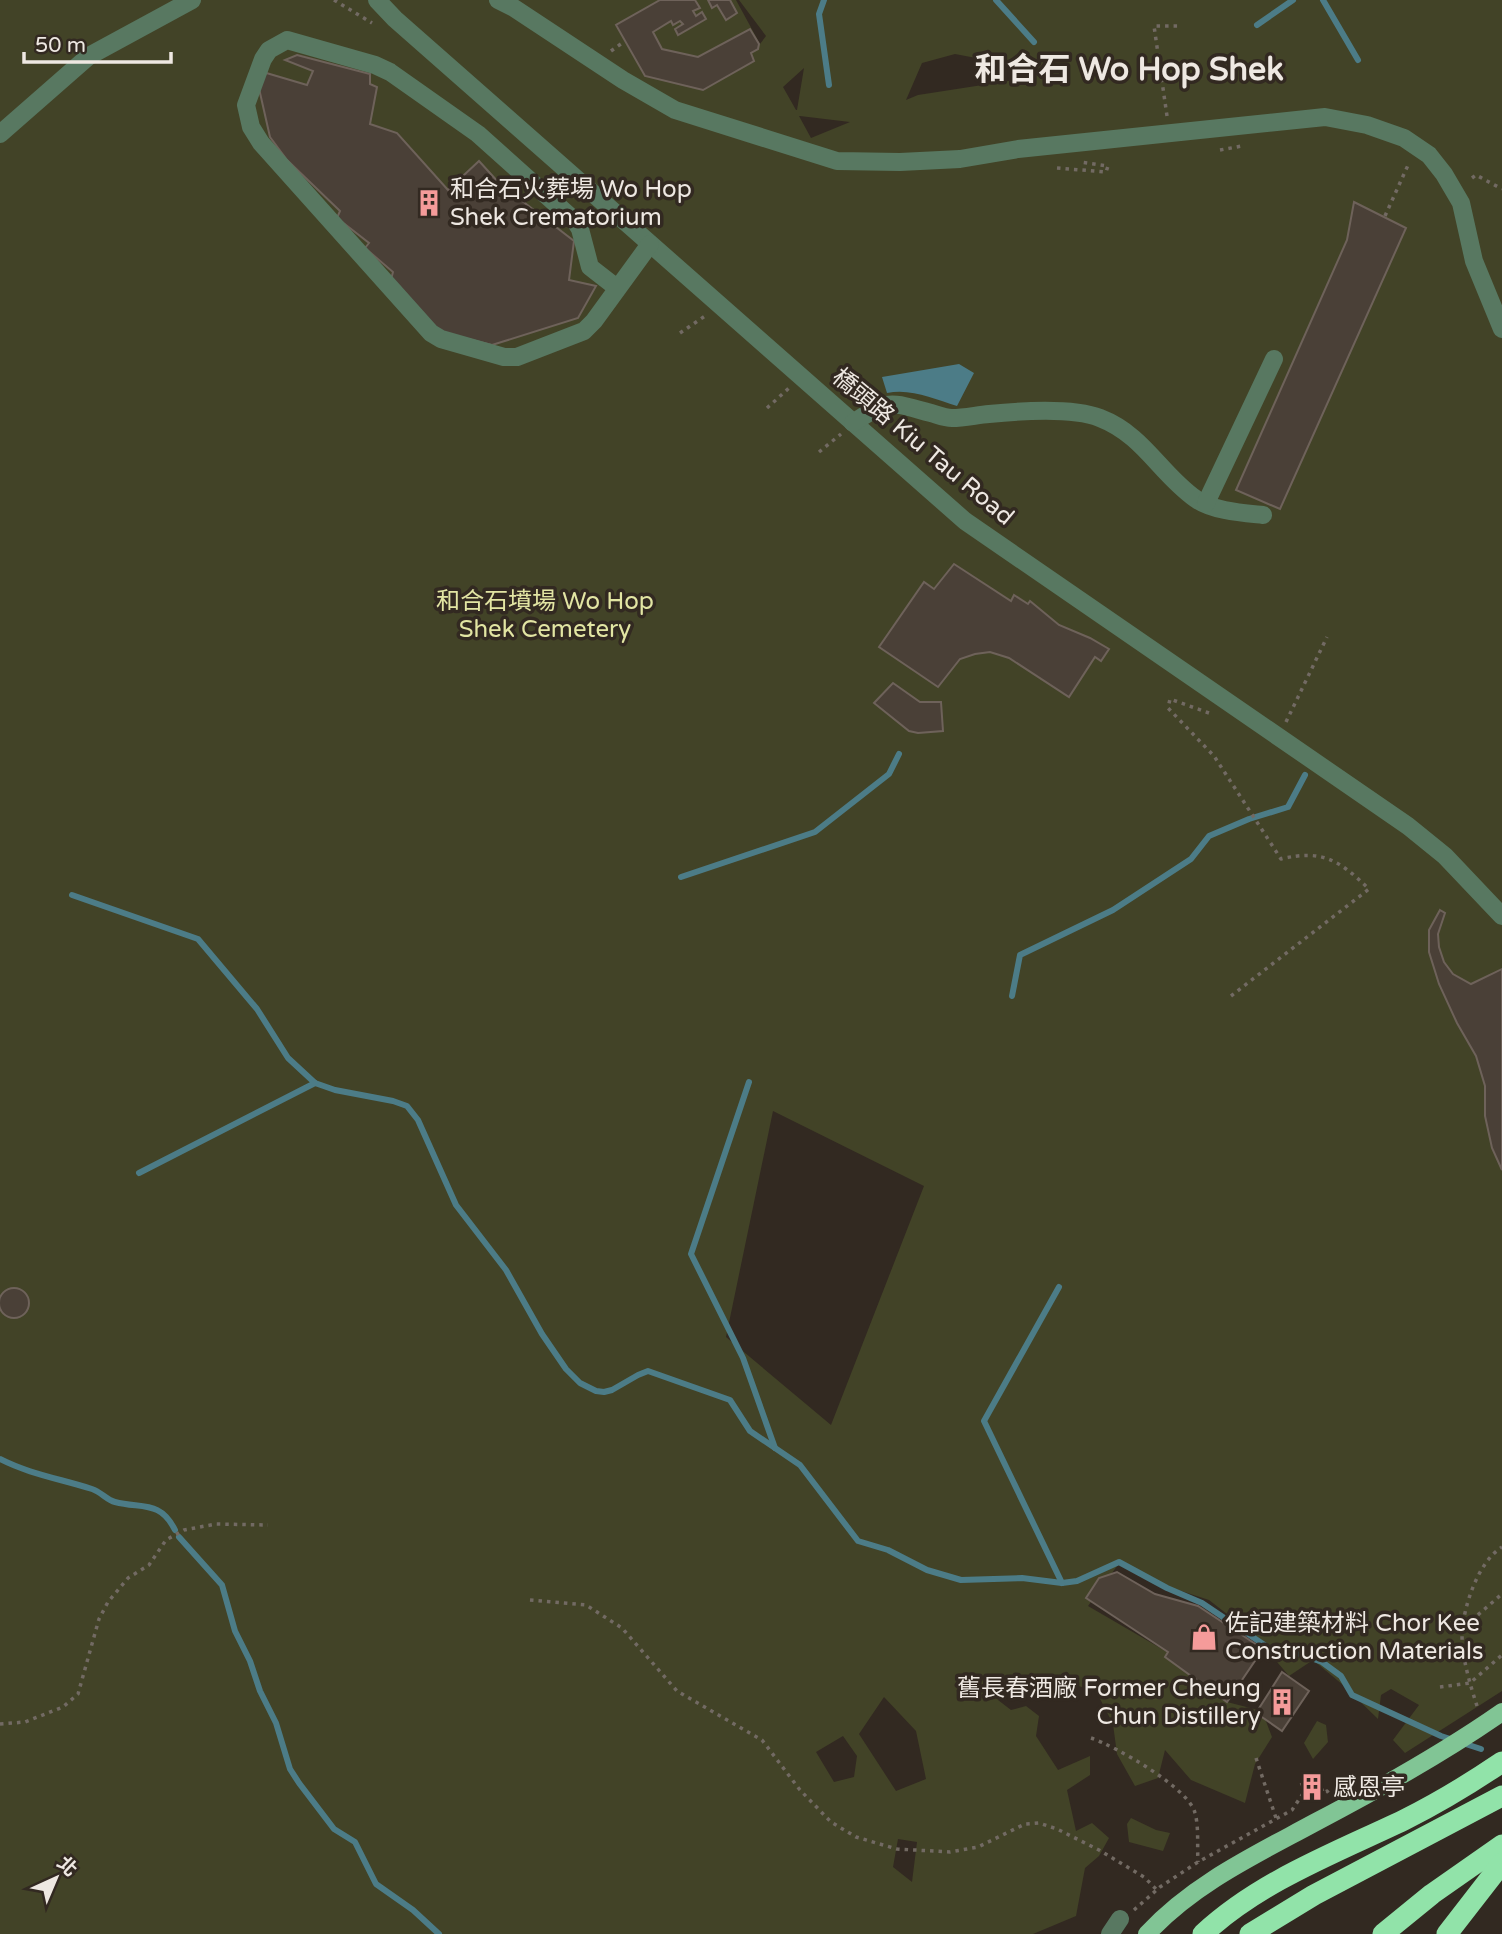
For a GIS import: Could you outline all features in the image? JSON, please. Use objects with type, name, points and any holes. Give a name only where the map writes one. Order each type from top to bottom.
[{"type":"highway","points":[[1205,1932],[1239,1906],[1279,1881],[1434,1804],[1502,1762]]},
{"type":"highway","points":[[1250,1934],[1314,1895],[1502,1796]]},
{"type":"highway","points":[[1383,1934],[1432,1894],[1502,1844]]},
{"type":"highway","points":[[1447,1934],[1502,1863]]},
{"type":"main road","points":[[1147,1934],[1184,1899],[1213,1879],[1398,1779],[1472,1734],[1502,1712]]},
{"type":"street","points":[[0,134],[89,56],[192,0]]},
{"type":"street","name":"橋頭路 Kiu Tau Road","points":[[377,0],[395,19],[650,244],[848,428],[965,521],[1408,826],[1445,856],[1502,916]]},
{"type":"street","points":[[498,0],[517,4],[623,80],[675,110],[836,161],[960,159],[1018,149],[1325,117],[1367,125],[1404,138],[1429,155],[1444,174],[1461,203],[1474,261],[1502,328]]},
{"type":"street","points":[[617,289],[590,267],[580,229],[575,221],[478,134],[390,72],[375,65],[287,40],[269,50],[246,105],[251,127],[270,153],[431,333],[441,340],[504,358],[517,357],[584,331],[617,289],[650,244]]},
{"type":"street","points":[[1206,503],[1274,359]]},
{"type":"street","points":[[848,428],[874,409],[892,402],[951,418],[1018,411],[1075,413],[1097,417],[1120,427],[1146,448],[1170,476],[1198,501],[1234,512],[1263,515]]},
{"type":"path","points":[[334,0],[380,28]]},
{"type":"path","points":[[1168,125],[1154,26],[1178,26]]},
{"type":"path","points":[[604,57],[625,41]]},
{"type":"path","points":[[1385,216],[1413,155]]},
{"type":"path","points":[[1087,157],[1114,161]]},
{"type":"path","points":[[1057,168],[1106,172],[1108,166],[1072,161]]},
{"type":"path","points":[[1472,178],[1476,175],[1502,189]]},
{"type":"path","points":[[680,333],[709,313]]},
{"type":"path","points":[[767,408],[791,387]]},
{"type":"path","points":[[818,452],[848,428]]},
{"type":"path","points":[[1286,724],[1327,636]]},
{"type":"path","points":[[1221,717],[1170,699],[1168,708],[1214,756],[1281,859],[1303,854],[1329,857],[1369,889],[1231,996]]},
{"type":"path","points":[[0,1724],[25,1723],[63,1707],[78,1694],[99,1619],[108,1602],[128,1578],[149,1565],[166,1540],[184,1530],[216,1524],[268,1525]]},
{"type":"path","points":[[1479,1715],[1462,1636],[1473,1585],[1492,1553],[1502,1547]]},
{"type":"path","points":[[1464,1627],[1502,1594]]},
{"type":"path","points":[[530,1600],[586,1605],[622,1629],[677,1691],[762,1740],[800,1790],[831,1822],[856,1837],[897,1849],[950,1852],[978,1847],[1026,1824],[1040,1824],[1058,1829],[1100,1850],[1144,1877],[1157,1890]]},
{"type":"path","points":[[1440,1687],[1470,1683],[1502,1655]]},
{"type":"path","points":[[1091,1738],[1109,1744],[1142,1764],[1180,1794],[1195,1811],[1198,1862]]},
{"type":"path","points":[[1256,1758],[1276,1818]]},
{"type":"path","points":[[1140,1907],[1157,1890],[1198,1862],[1292,1810],[1304,1792],[1308,1800],[1327,1791],[1334,1799]]},
{"type":"green space","name":"和合石墳場 Wo Hop Shek Cemetery","points":[[0,0],[736,0],[760,44],[766,36],[739,0],[1502,0],[1502,1691],[1405,1753],[1393,1740],[1419,1705],[1391,1689],[1381,1695],[1378,1719],[1313,1660],[1289,1676],[1254,1635],[1209,1600],[1169,1587],[1120,1562],[1088,1606],[1186,1663],[1227,1702],[1262,1711],[1272,1737],[1255,1764],[1245,1803],[1191,1780],[1165,1750],[1158,1778],[1135,1786],[1117,1754],[1113,1724],[1096,1691],[1036,1674],[998,1700],[1011,1710],[1026,1706],[1039,1716],[1036,1736],[1058,1770],[1090,1756],[1090,1775],[1067,1790],[1076,1831],[1092,1823],[1109,1838],[1099,1856],[1085,1868],[1076,1916],[1033,1934],[0,1934]],"holes":[[[955,54],[1013,65],[1021,79],[918,95],[906,100],[922,63]],[[804,68],[797,110],[783,87]],[[799,116],[800,116],[850,122],[811,138]],[[773,1111],[924,1186],[831,1425],[726,1337]],[[884,1697],[916,1731],[926,1779],[896,1791],[859,1734]],[[843,1736],[857,1756],[854,1777],[834,1782],[816,1752]],[[898,1839],[917,1842],[912,1882],[893,1867]]]},
{"type":"green space","points":[[1317,1721],[1326,1725],[1328,1742],[1313,1759],[1304,1743]]},
{"type":"green space","points":[[1131,1818],[1156,1830],[1170,1833],[1163,1851],[1129,1842],[1127,1824]]},
{"type":"water","points":[[959,364],[974,373],[957,406],[914,393],[887,393],[882,377]]},
{"type":"building","points":[[660,0],[695,0],[700,8],[693,11],[696,16],[702,12],[706,19],[678,35],[675,29],[683,24],[680,21],[673,25],[671,21],[653,32],[662,49],[698,57],[750,29],[759,44],[758,49],[751,53],[754,61],[703,90],[645,76],[616,25]]},
{"type":"building","points":[[708,0],[730,0],[737,13],[726,20],[717,5],[712,8]]},
{"type":"building","name":"和合石火葬場 Wo Hop Shek Crematorium","points":[[297,55],[370,74],[370,84],[377,87],[370,124],[397,133],[448,190],[479,161],[499,183],[574,241],[569,280],[596,286],[578,318],[492,345],[440,332],[390,283],[393,272],[365,248],[369,243],[337,218],[340,211],[287,160],[270,137],[258,84],[263,72],[307,85],[313,71],[285,60]]},
{"type":"building","points":[[1354,202],[1406,228],[1280,509],[1236,490],[1347,240]]},
{"type":"building","points":[[954,564],[1011,601],[1014,595],[1028,604],[1030,601],[1059,625],[1109,649],[1101,661],[1095,657],[1069,697],[1009,658],[990,652],[960,659],[938,687],[879,647],[924,582],[934,589]]},
{"type":"building","points":[[893,683],[920,702],[941,702],[943,731],[909,731],[874,703]]},
{"type":"building","points":[[1440,910],[1445,913],[1438,934],[1439,947],[1444,962],[1453,974],[1471,984],[1502,969],[1502,1170],[1492,1148],[1485,1116],[1485,1086],[1476,1056],[1439,984],[1429,952],[1429,930]]},
{"type":"building","points":[[14,1288],[24,1293],[29,1303],[24,1313],[14,1318],[4,1313],[-1,1303],[4,1293]]},
{"type":"building","points":[[1117,1572],[1155,1594],[1198,1606],[1263,1649],[1227,1702],[1165,1657],[1168,1652],[1086,1598],[1099,1578]]},
{"type":"building","name":"舊長春酒廠 Former Cheung Chun Distillery","points":[[1282,1672],[1309,1691],[1282,1731],[1256,1713]]},
{"type":"building","name":"感恩亭","points":[[1316,1776],[1323,1790],[1308,1798],[1301,1784]]},
{"type":"waterway","points":[[824,0],[819,14],[829,85]]},
{"type":"waterway","points":[[996,0],[1034,42]]},
{"type":"waterway","points":[[1257,25],[1293,0]]},
{"type":"waterway","points":[[1323,0],[1358,60]]},
{"type":"waterway","points":[[681,877],[815,832],[889,774],[899,754]]},
{"type":"waterway","points":[[1012,996],[1020,955],[1113,910],[1191,859],[1209,836],[1249,819],[1288,807],[1305,775]]},
{"type":"waterway","points":[[72,895],[198,939],[257,1009],[288,1058],[315,1083],[407,1106],[418,1120],[456,1205],[506,1270],[542,1334],[566,1369],[580,1383],[604,1392],[648,1371],[730,1400],[750,1431],[800,1465],[858,1541],[888,1550],[927,1570],[961,1580],[1022,1578],[1062,1583],[1077,1581],[1119,1562],[1202,1603],[1272,1650],[1292,1651],[1322,1662],[1341,1676],[1352,1695],[1441,1736],[1481,1749]]},
{"type":"waterway","points":[[749,1082],[691,1254],[743,1358],[775,1448]]},
{"type":"waterway","points":[[139,1173],[315,1083]]},
{"type":"waterway","points":[[1059,1287],[984,1421],[1062,1583]]},
{"type":"waterway","points":[[0,1459],[92,1489],[115,1502],[157,1510],[169,1520],[175,1530]]},
{"type":"waterway","points":[[179,1537],[222,1585],[235,1631],[276,1723],[290,1769],[299,1783],[334,1829],[355,1842],[376,1884],[413,1910],[439,1934]]},
{"type":"place","name":"和合石火葬場 Wo Hop Shek Crematorium","points":[[429,203]]},
{"type":"place","name":"佐記建築材料 Chor Kee Construction Materials","points":[[1204,1637]]},
{"type":"place","name":"舊長春酒廠 Former Cheung Chun Distillery","points":[[1282,1702]]},
{"type":"place","name":"感恩亭","points":[[1312,1787]]},
{"type":"district","name":"和合石 Wo Hop Shek","points":[[1129,70]]}]
